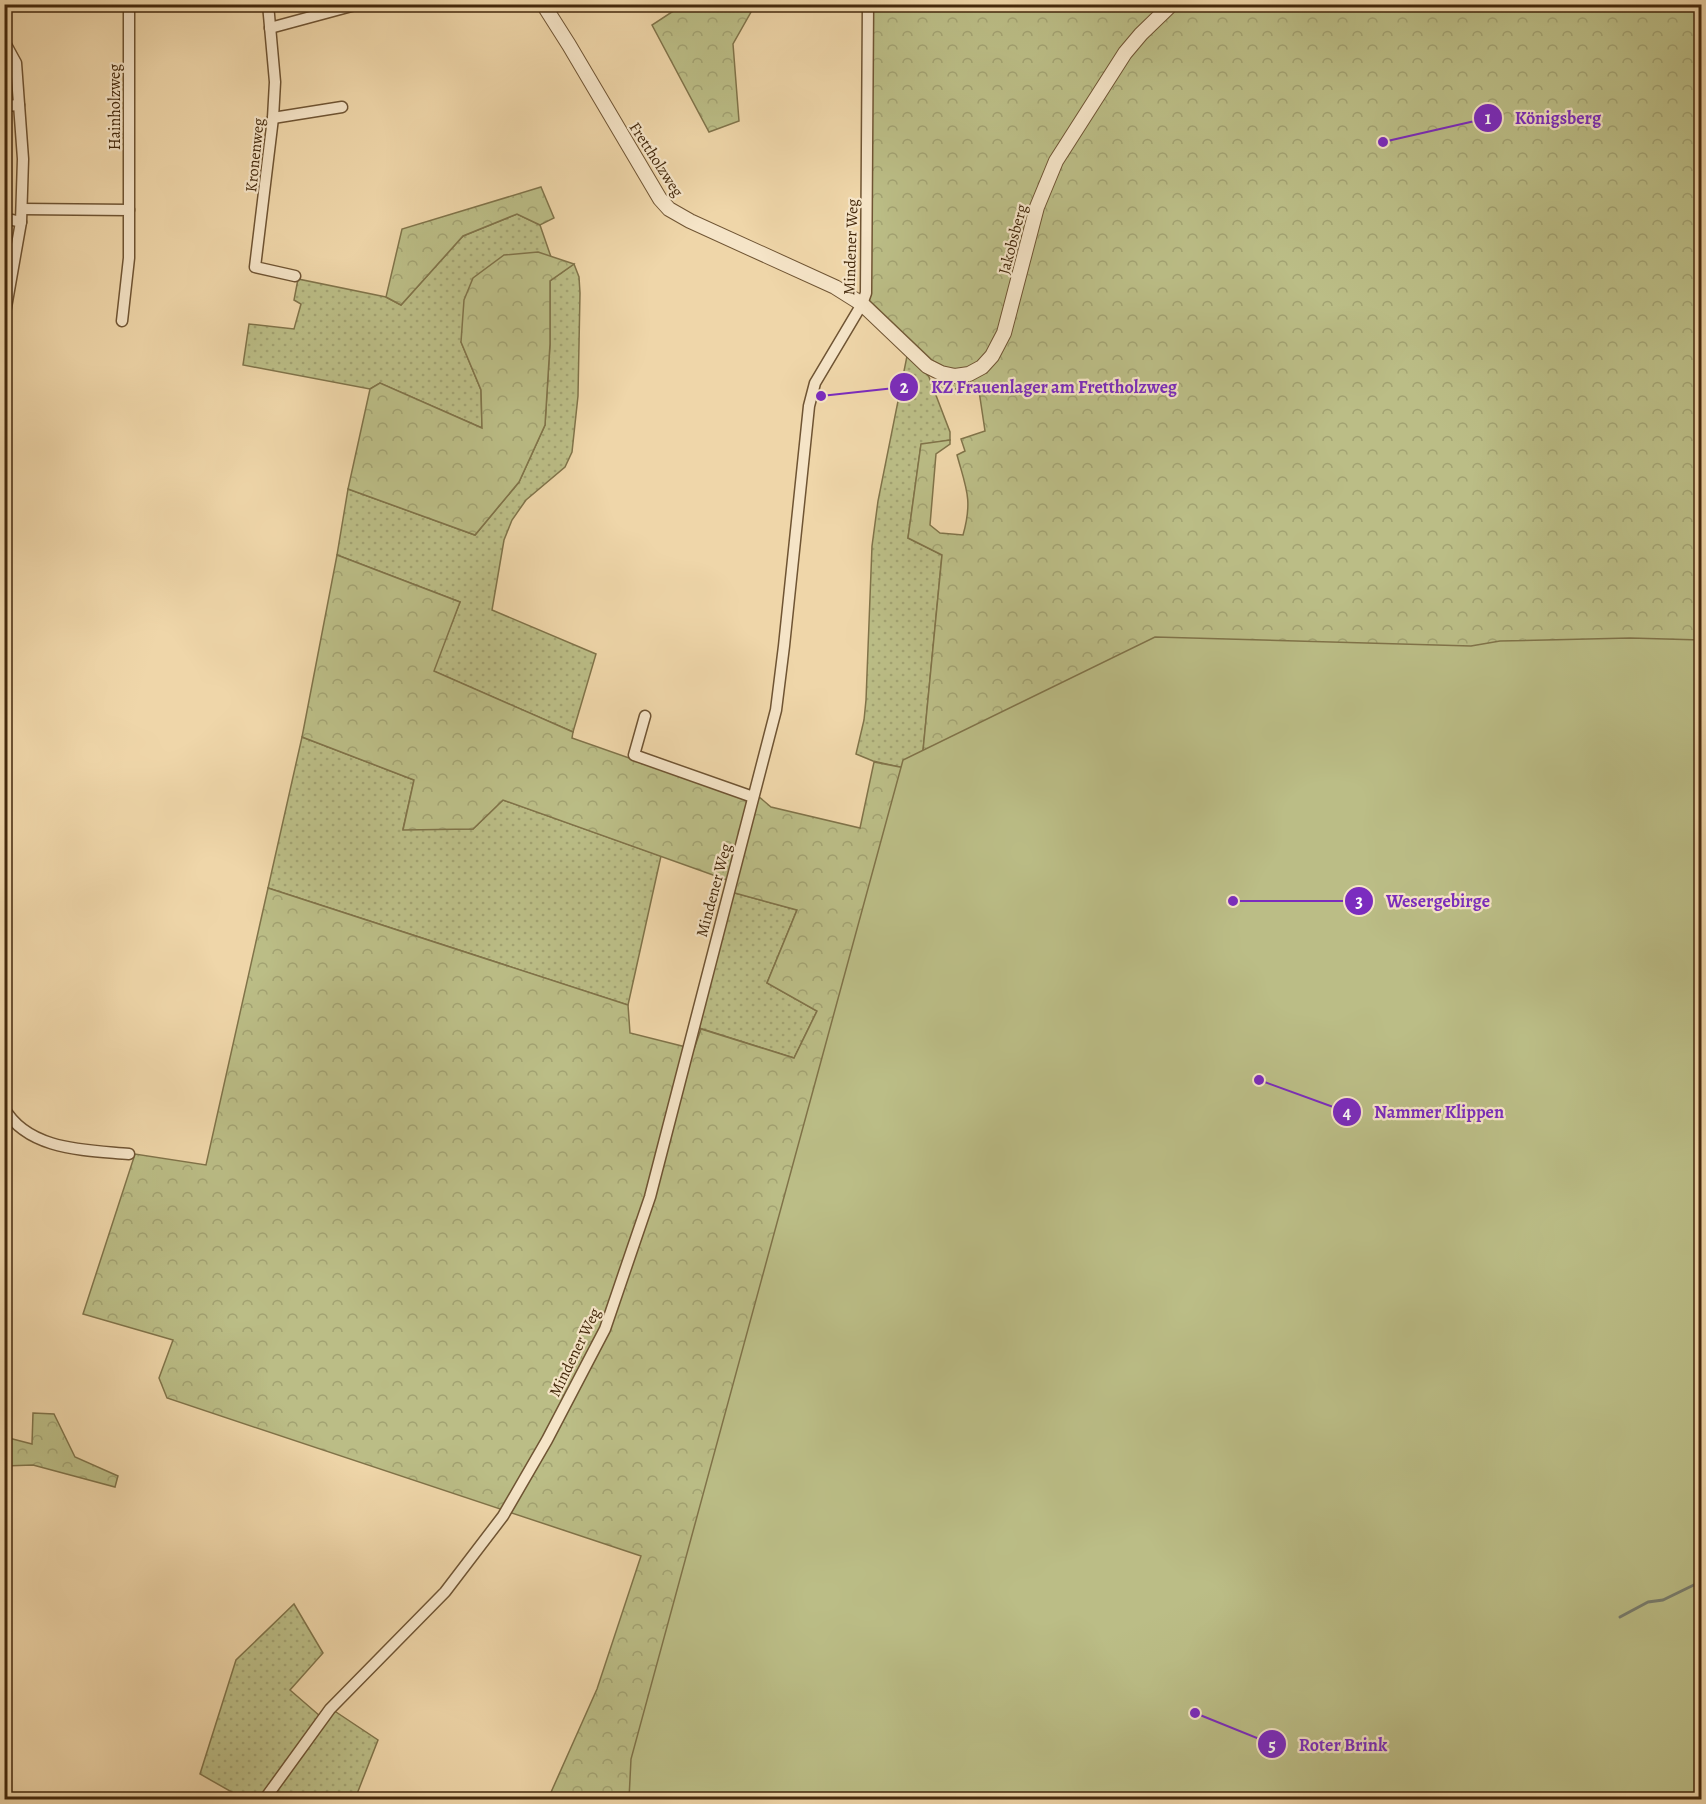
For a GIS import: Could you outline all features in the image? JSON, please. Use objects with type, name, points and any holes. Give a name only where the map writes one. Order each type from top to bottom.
[{"type":"street","name":"Hainholzweg","points":[[122,321],[129,258],[129,4]]},
{"type":"street","name":"Kronenweg","points":[[268,4],[275,82],[273,118],[255,267],[295,276]]},
{"type":"street","points":[[270,28],[359,4]]},
{"type":"street","name":"Frettholzweg","points":[[543,4],[660,199],[669,209],[690,221],[835,287],[862,304]]},
{"type":"street","name":"Mindener Weg","points":[[264,1800],[330,1709],[445,1592],[502,1516],[546,1440],[605,1329],[650,1197],[776,710],[809,406],[815,382],[862,304],[866,293],[868,4]]},
{"type":"street","name":"Jakobsberg","points":[[862,304],[906,348],[936,371],[955,376],[969,374],[982,367],[993,356],[1004,333],[1037,207],[1056,161],[1125,52],[1141,33],[1172,4]]},
{"type":"street","points":[[4,41],[16,63],[23,159],[21,222],[5,314]]},
{"type":"street","points":[[4,106],[19,105]]},
{"type":"street","points":[[273,118],[342,107]]},
{"type":"street","points":[[22,209],[129,210]]},
{"type":"street","points":[[4,219],[21,222]]},
{"type":"street","points":[[645,716],[634,755],[753,797]]},
{"type":"street","points":[[4,1108],[17,1126],[41,1139],[81,1149],[129,1154]]},
{"type":"green space","points":[[684,4],[755,5],[733,44],[739,121],[709,132],[652,25]]},
{"type":"green space","points":[[872,5],[1701,5],[1701,1799],[548,1799],[597,1689],[641,1556],[167,1398],[159,1378],[173,1340],[83,1314],[135,1154],[206,1165],[268,888],[628,1005],[630,1033],[694,1049],[701,1029],[794,1058],[817,1011],[767,983],[797,910],[731,892],[758,796],[771,807],[860,828],[874,762],[921,771],[942,555],[908,538],[921,444],[950,440],[950,444],[936,454],[930,525],[940,533],[963,535],[968,503],[957,455],[965,451],[961,439],[985,431],[979,391],[946,388],[943,393],[939,384],[941,365],[933,361],[869,300]]},
{"type":"green space","points":[[541,187],[554,218],[540,225],[517,214],[463,236],[401,305],[386,297],[402,229]]},
{"type":"green space","points":[[517,214],[540,225],[551,257],[461,342],[481,390],[482,428],[380,383],[370,389],[243,365],[249,324],[294,329],[301,304],[294,300],[298,279],[386,297],[401,305],[463,236]]},
{"type":"green space","points":[[538,252],[574,264],[550,281],[550,344],[545,425],[519,482],[475,535],[348,489],[370,389],[380,383],[482,428],[481,390],[461,342],[464,300],[473,278],[504,255]]},
{"type":"green space","points":[[574,264],[579,277],[580,293],[578,396],[572,452],[565,467],[526,500],[512,520],[504,540],[492,610],[596,654],[573,732],[433,671],[460,602],[337,555],[348,489],[475,535],[519,482],[545,425],[550,344],[550,281]]},
{"type":"green space","points":[[907,356],[924,369],[929,377],[950,432],[950,440],[921,445],[908,538],[942,555],[921,772],[873,761],[856,754],[866,700],[872,546],[878,501]]},
{"type":"green space","points":[[337,555],[460,602],[434,671],[573,732],[572,738],[749,800],[727,880],[503,800],[473,829],[403,830],[414,780],[302,737]]},
{"type":"green space","points":[[1155,637],[1471,646],[1500,641],[1630,638],[1701,640],[1701,1799],[629,1799],[631,1759],[903,760]]},
{"type":"green space","points":[[302,737],[414,780],[403,829],[473,829],[503,800],[661,856],[628,1005],[268,888]]},
{"type":"green space","points":[[731,892],[797,910],[767,983],[817,1011],[794,1058],[696,1027]]},
{"type":"green space","points":[[33,1413],[54,1414],[75,1457],[118,1476],[115,1487],[33,1465],[5,1466],[5,1437],[32,1444]]},
{"type":"green space","points":[[294,1604],[323,1653],[290,1690],[320,1716],[260,1799],[244,1799],[200,1774],[236,1660]]},
{"type":"green space","points":[[333,1710],[378,1740],[355,1799],[290,1799],[275,1791]]},
{"type":"waterway","points":[[1620,1617],[1648,1602],[1663,1600],[1702,1581]]},
{"type":"place","name":"Königsberg","points":[[1383,142]]},
{"type":"place","name":"KZ Frauenlager am Frettholzweg","points":[[821,396]]},
{"type":"place","name":"Wesergebirge","points":[[1233,901]]},
{"type":"place","name":"Nammer Klippen","points":[[1259,1080]]},
{"type":"place","name":"Roter Brink","points":[[1195,1713]]}]
